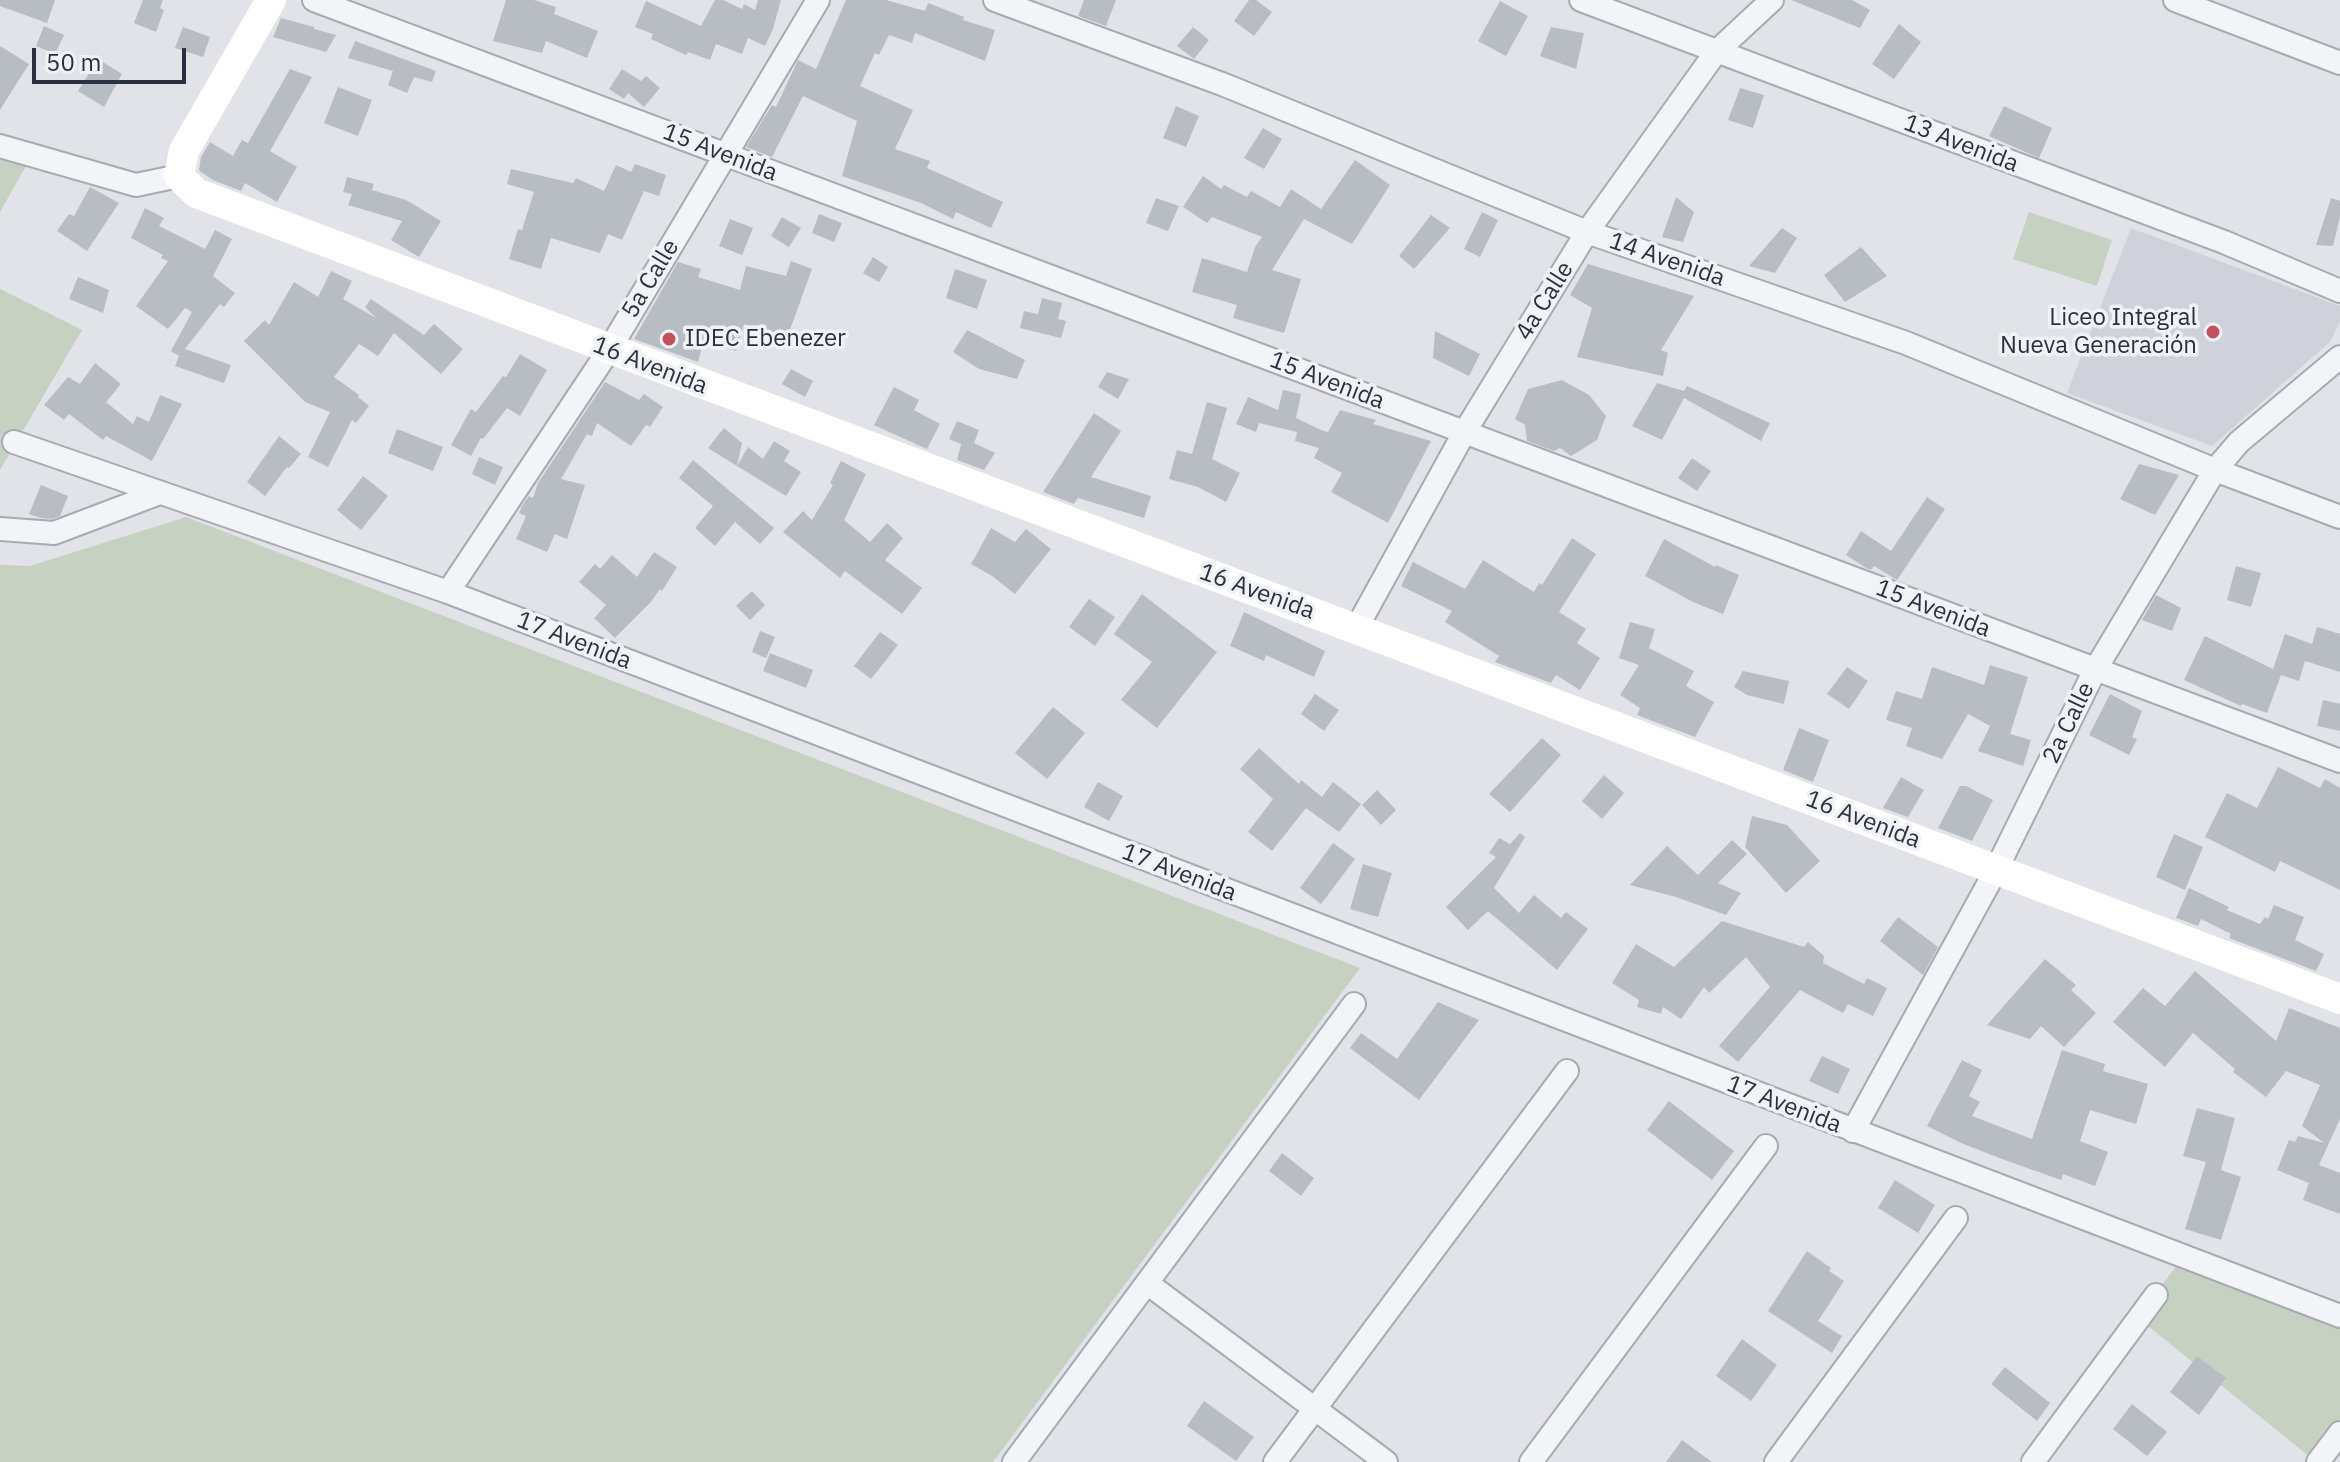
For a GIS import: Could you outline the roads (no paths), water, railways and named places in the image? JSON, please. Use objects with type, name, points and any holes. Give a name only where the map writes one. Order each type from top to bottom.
[{"type":"main road","points":[[179,176],[184,151],[271,0]]},
{"type":"main road","name":"16 Avenida","points":[[179,176],[196,193],[2340,999]]},
{"type":"street","name":"15 Avenida","points":[[314,0],[2340,761]]},
{"type":"street","name":"5a Calle","points":[[448,592],[609,350],[818,0]]},
{"type":"street","name":"14 Avenida","points":[[995,0],[1222,84],[1587,232],[1906,343],[2215,470],[2340,517]]},
{"type":"street","name":"13 Avenida","points":[[1581,0],[2224,242],[2340,291]]},
{"type":"street","name":"4a Calle","points":[[1356,629],[1464,433],[1587,232],[1716,52],[1772,0]]},
{"type":"street","points":[[2175,0],[2340,63]]},
{"type":"street","points":[[0,146],[136,185],[179,176]]},
{"type":"street","name":"2a Calle","points":[[1853,1131],[1996,870],[2095,670],[2215,470],[2239,442],[2340,357]]},
{"type":"street","name":"17 Avenida","points":[[14,442],[157,494],[448,592],[2340,1316]]},
{"type":"street","points":[[0,529],[54,533],[157,494]]},
{"type":"street","points":[[1014,1462],[1354,1004]]},
{"type":"street","points":[[1275,1462],[1567,1071]]},
{"type":"street","points":[[1531,1462],[1766,1146]]},
{"type":"street","points":[[1776,1462],[1956,1218]]},
{"type":"street","points":[[1147,1283],[1386,1462]]},
{"type":"street","points":[[2033,1462],[2156,1295]]},
{"type":"street","points":[[2318,1462],[2340,1433]]},
{"type":"place","name":"Liceo Integral Nueva Generación","points":[[2213,332]]},
{"type":"place","name":"IDEC Ebenezer","points":[[669,339]]}]
